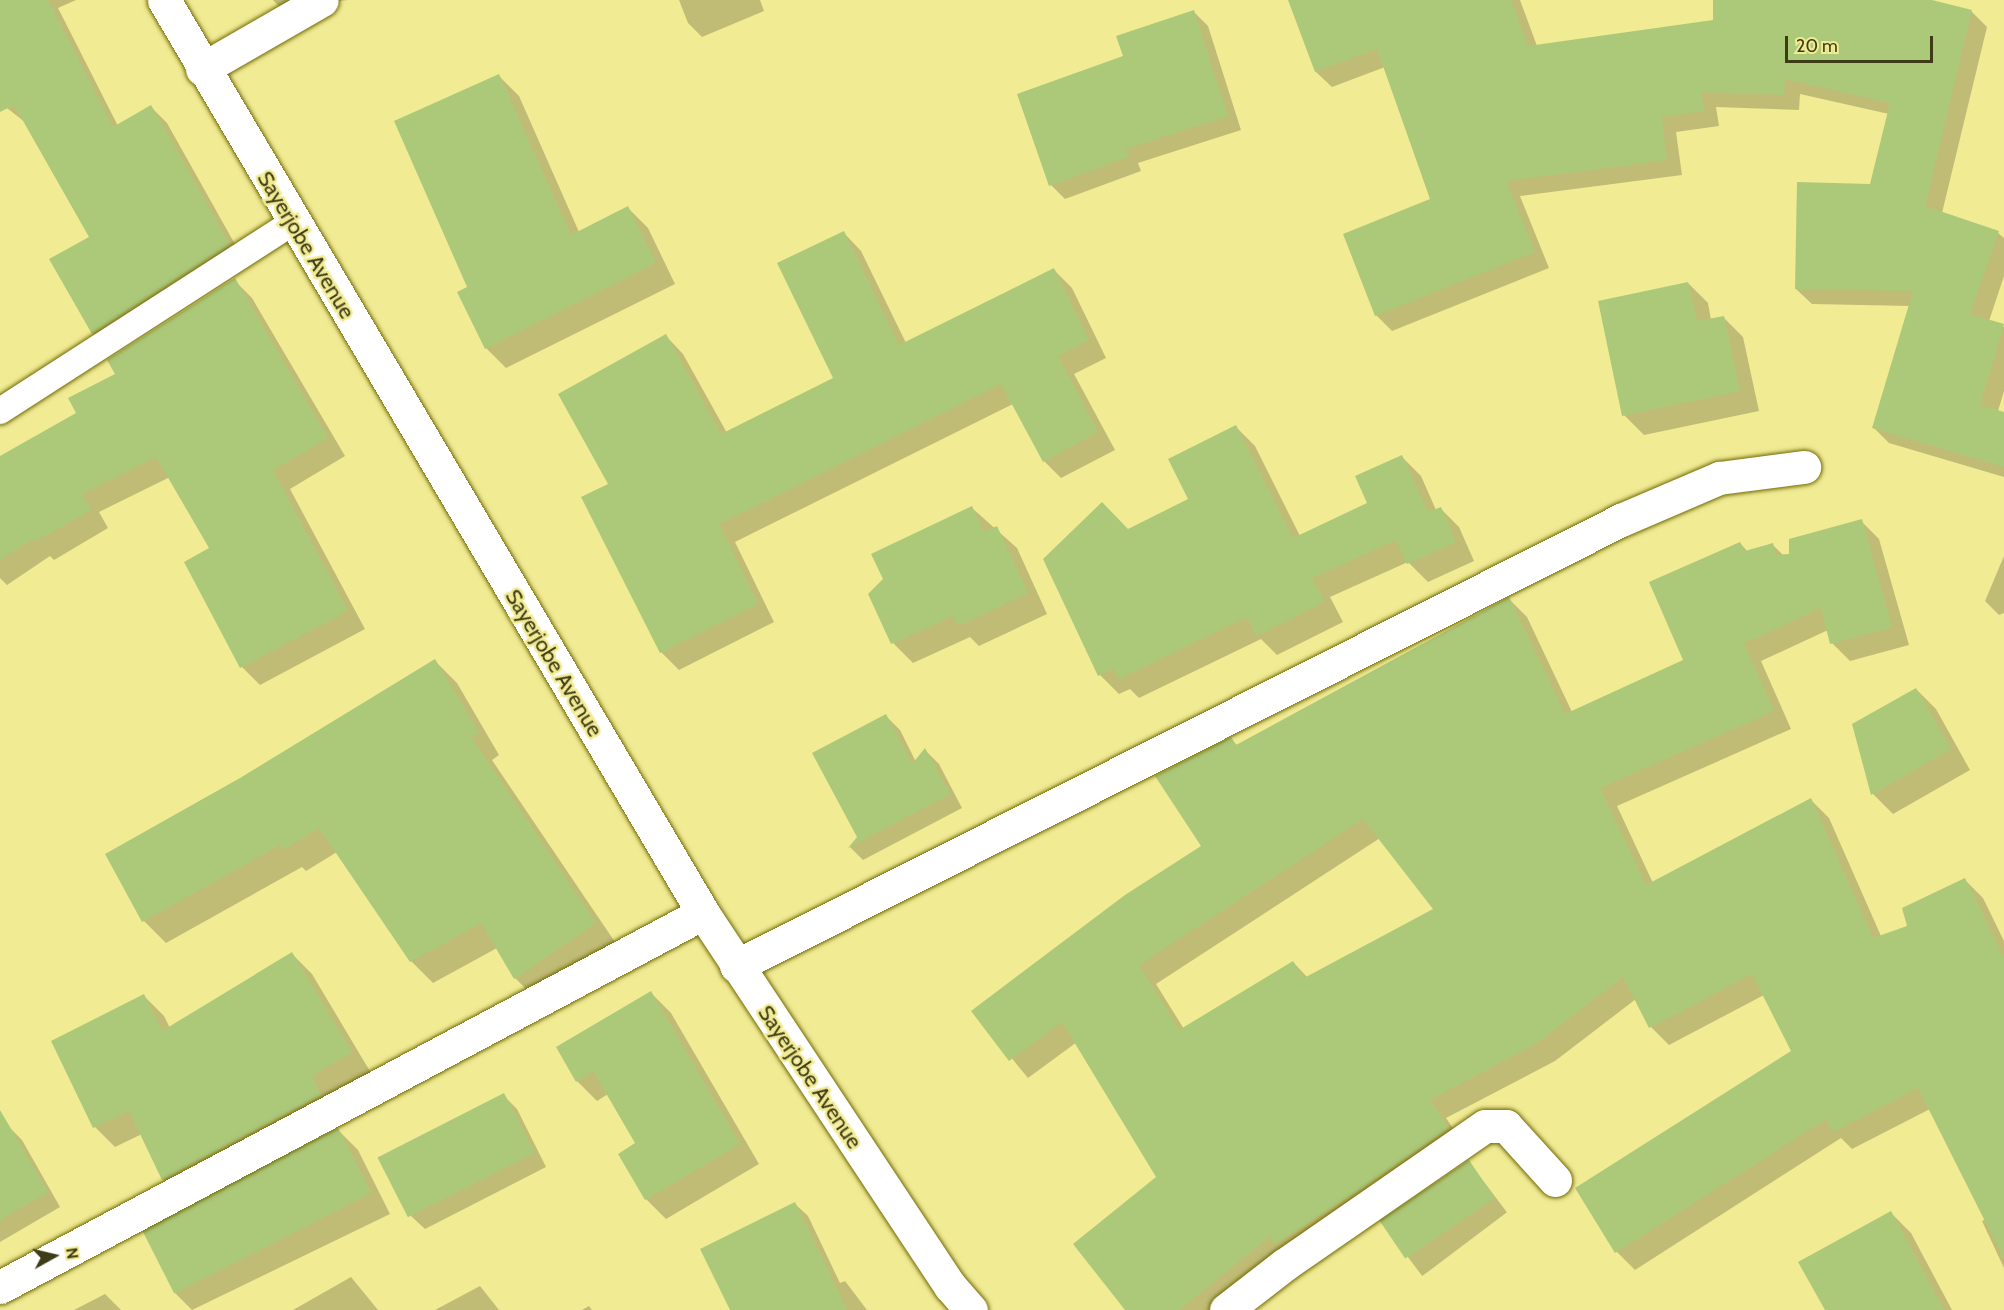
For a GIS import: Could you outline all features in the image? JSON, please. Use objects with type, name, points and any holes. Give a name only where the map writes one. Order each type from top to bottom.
[{"type":"street","name":"Sayerjobe Avenue","points":[[164,0],[292,223],[703,914],[950,1286],[971,1310]]},
{"type":"street","points":[[202,69],[322,0]]},
{"type":"street","points":[[736,966],[1621,520],[1719,478],[1804,467]]},
{"type":"street","points":[[0,1287],[703,914]]},
{"type":"street","points":[[1226,1310],[1284,1265],[1485,1126],[1506,1126],[1555,1180]]},
{"type":"lane","points":[[0,411],[292,223]]},
{"type":"building","points":[[0,0],[48,0],[113,127],[151,105],[230,245],[92,334],[49,259],[89,237],[14,105],[0,112]]},
{"type":"building","points":[[1288,0],[1511,0],[1528,46],[1713,20],[1713,0],[1932,0],[1972,10],[1925,206],[1999,231],[1970,314],[2004,324],[1980,405],[2004,412],[2004,467],[1872,428],[1913,291],[1795,289],[1797,182],[1870,184],[1890,103],[1785,79],[1784,95],[1701,92],[1704,111],[1662,117],[1667,160],[1506,181],[1535,252],[1375,316],[1343,234],[1430,199],[1377,49],[1315,72]]},
{"type":"building","points":[[1194,10],[1228,116],[1126,149],[1128,157],[1049,186],[1017,94],[1123,56],[1116,36]]},
{"type":"building","points":[[499,74],[571,235],[628,206],[656,263],[485,349],[457,292],[467,287],[394,121]]},
{"type":"building","points":[[844,231],[899,345],[1054,268],[1089,340],[1058,356],[1098,432],[1043,462],[1001,384],[719,524],[758,604],[660,653],[581,497],[608,484],[558,394],[666,334],[721,434],[833,378],[777,263]]},
{"type":"building","points":[[235,278],[328,438],[273,470],[348,611],[240,668],[184,562],[209,548],[156,457],[82,494],[91,510],[34,542],[32,539],[0,560],[0,456],[76,413],[68,398],[115,374],[107,360]]},
{"type":"building","points":[[1688,282],[1697,321],[1724,316],[1740,391],[1622,416],[1598,301]]},
{"type":"building","points":[[1236,425],[1293,538],[1367,503],[1355,476],[1402,455],[1428,512],[1441,507],[1456,542],[1407,564],[1396,540],[1312,578],[1325,602],[1256,636],[1247,617],[1119,679],[1114,669],[1098,676],[1043,559],[1102,502],[1128,529],[1188,499],[1168,459]]},
{"type":"building","points":[[972,506],[984,532],[997,526],[1028,593],[958,626],[953,616],[891,644],[868,594],[883,579],[871,554]]},
{"type":"building","points":[[1862,519],[1892,627],[1830,644],[1821,608],[1744,643],[1774,711],[1600,788],[1646,885],[1811,798],[1873,938],[1907,926],[1902,908],[1965,878],[2004,958],[2004,1259],[1918,1088],[1833,1132],[1826,1119],[1615,1253],[1575,1188],[1791,1051],[1752,974],[1649,1028],[1623,977],[1537,1043],[1430,1100],[1449,1128],[1359,1190],[1275,1244],[1270,1236],[1179,1310],[1125,1310],[1073,1244],[1156,1177],[1062,1022],[1009,1061],[971,1011],[1125,895],[1201,846],[1155,776],[1231,737],[1236,745],[1509,597],[1565,714],[1683,660],[1649,582],[1740,542],[1745,551],[1773,543],[1776,555],[1789,554],[1789,539]],"holes":[[[1363,819],[1433,909],[1304,978],[1293,961],[1179,1030],[1139,965]]]},
{"type":"building","points":[[435,659],[479,733],[471,737],[596,923],[514,979],[481,923],[410,962],[319,828],[283,850],[280,845],[142,922],[105,854],[240,778]]},
{"type":"building","points":[[1916,688],[1951,749],[1871,795],[1852,724]]},
{"type":"building","points":[[886,714],[912,764],[925,748],[950,794],[848,848],[857,837],[812,753]]},
{"type":"building","points":[[292,952],[352,1052],[312,1076],[321,1095],[162,1180],[129,1111],[93,1128],[51,1041],[144,994],[162,1031]]},
{"type":"building","points":[[651,991],[740,1144],[645,1200],[618,1154],[635,1143],[593,1071],[576,1082],[556,1047]]},
{"type":"building","points":[[504,1093],[534,1153],[408,1217],[377,1157]]},
{"type":"building","points":[[0,1110],[48,1192],[0,1220]]},
{"type":"building","points":[[338,1128],[371,1193],[174,1293],[141,1228]]},
{"type":"building","points":[[1469,1160],[1495,1198],[1405,1259],[1379,1220]]},
{"type":"building","points":[[795,1202],[847,1310],[730,1310],[700,1249]]},
{"type":"building","points":[[1891,1211],[1944,1310],[1825,1310],[1798,1262]]}]
